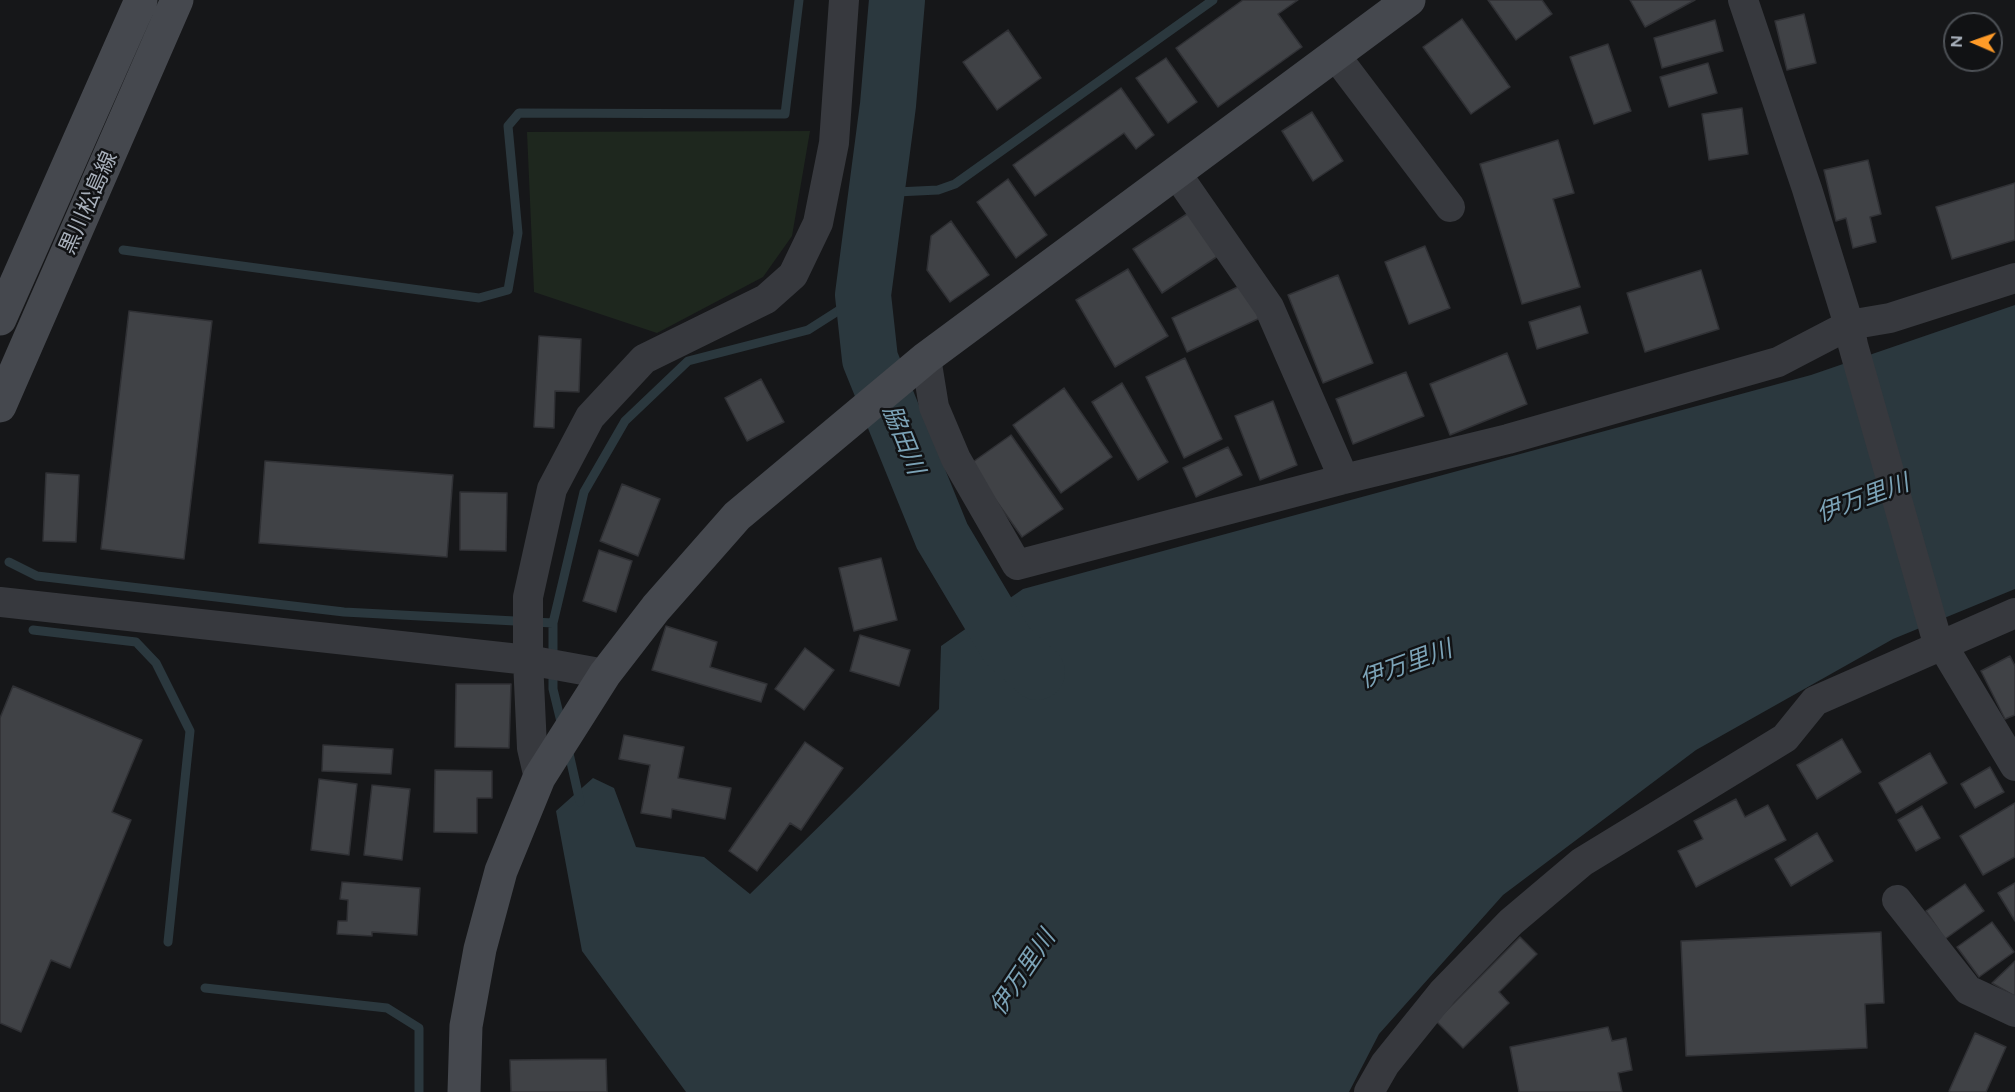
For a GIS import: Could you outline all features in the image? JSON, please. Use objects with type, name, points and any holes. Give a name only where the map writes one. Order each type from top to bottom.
[{"type":"street","name":"黒川松島線","points":[[0,320],[141,0]]},
{"type":"street","name":"黒川松島線","points":[[0,406],[177,0]]},
{"type":"street","points":[[539,777],[532,748],[528,597],[552,489],[590,417],[644,359],[766,299],[793,275],[818,224],[834,143],[844,0]]},
{"type":"street","points":[[464,1092],[466,1026],[480,949],[501,871],[539,777],[604,674],[656,608],[737,516],[926,358],[1409,0]]},
{"type":"street","points":[[1752,2],[1939,640],[2015,766]]},
{"type":"street","points":[[1335,55],[1450,207]]},
{"type":"street","points":[[1176,173],[1269,307],[1344,479]]},
{"type":"street","points":[[926,358],[934,407],[956,459],[1017,565],[1344,479],[1508,439],[1778,362],[1890,318],[2015,278]]},
{"type":"street","points":[[0,602],[528,660],[604,674]]},
{"type":"street","points":[[1369,1092],[1385,1064],[1443,992],[1511,922],[1582,862],[1785,738],[1815,701],[1939,640],[2015,613]]},
{"type":"street","points":[[1897,900],[1968,990],[2015,1012]]},
{"type":"shaded area","points":[[810,131],[792,236],[763,277],[657,333],[534,292],[527,132]]},
{"type":"water","name":"伊万里川","points":[[2015,305],[2015,589],[1893,639],[1696,750],[1503,895],[1379,1034],[1349,1092],[686,1092],[582,951],[556,811],[593,778],[614,788],[636,847],[704,857],[750,894],[939,709],[941,646],[1023,589],[1811,375]]},
{"type":"building","points":[[1243,0],[1298,0],[1278,14],[1302,47],[1218,107],[1176,48]]},
{"type":"building","points":[[1488,0],[1542,0],[1552,14],[1516,40]]},
{"type":"building","points":[[1630,0],[1695,0],[1645,27]]},
{"type":"building","points":[[1804,14],[1816,63],[1787,70],[1775,21]]},
{"type":"building","points":[[1462,19],[1510,87],[1471,114],[1423,47]]},
{"type":"building","points":[[1715,20],[1723,51],[1662,68],[1654,38]]},
{"type":"building","points":[[1008,30],[1041,78],[997,110],[963,62]]},
{"type":"building","points":[[1608,44],[1631,111],[1594,124],[1570,57]]},
{"type":"building","points":[[1166,58],[1197,102],[1168,123],[1136,78]]},
{"type":"building","points":[[1708,63],[1717,93],[1669,107],[1660,77]]},
{"type":"building","points":[[1121,88],[1154,135],[1136,149],[1124,133],[1035,196],[1013,165]]},
{"type":"building","points":[[1742,108],[1748,154],[1709,160],[1702,114]]},
{"type":"building","points":[[1312,112],[1343,161],[1313,181],[1282,131]]},
{"type":"building","points":[[1558,140],[1574,193],[1553,199],[1580,287],[1522,304],[1480,164]]},
{"type":"building","points":[[1868,160],[1881,214],[1870,217],[1876,242],[1853,248],[1846,218],[1836,221],[1824,170]]},
{"type":"building","points":[[1008,179],[1047,235],[1016,258],[977,202]]},
{"type":"building","points":[[2015,183],[2015,240],[1952,259],[1936,207]]},
{"type":"building","points":[[1190,212],[1218,256],[1162,293],[1133,249]]},
{"type":"building","points":[[951,221],[989,275],[950,302],[927,270],[931,236]]},
{"type":"building","points":[[1425,246],[1450,308],[1409,324],[1385,262]]},
{"type":"building","points":[[1128,269],[1168,336],[1115,367],[1076,300]]},
{"type":"building","points":[[1701,270],[1719,329],[1645,352],[1627,293]]},
{"type":"building","points":[[1338,275],[1373,363],[1323,383],[1288,295]]},
{"type":"building","points":[[1244,284],[1260,318],[1187,352],[1172,318]]},
{"type":"building","points":[[1580,306],[1588,333],[1537,349],[1529,322]]},
{"type":"building","points":[[129,311],[212,321],[184,559],[101,549]]},
{"type":"building","points":[[539,336],[581,339],[579,392],[555,391],[554,428],[534,427]]},
{"type":"building","points":[[1507,353],[1527,404],[1450,435],[1430,384]]},
{"type":"building","points":[[1185,358],[1222,439],[1184,458],[1146,377]]},
{"type":"building","points":[[1406,372],[1424,416],[1353,444],[1336,399]]},
{"type":"building","points":[[761,379],[784,422],[747,441],[725,398]]},
{"type":"building","points":[[1122,383],[1168,462],[1138,480],[1092,402]]},
{"type":"building","points":[[1064,388],[1112,457],[1061,493],[1013,425]]},
{"type":"building","points":[[1273,401],[1297,465],[1260,480],[1235,416]]},
{"type":"building","points":[[1011,435],[1063,509],[1022,537],[970,464]]},
{"type":"building","points":[[1228,447],[1242,475],[1196,497],[1183,468]]},
{"type":"building","points":[[265,461],[453,475],[447,557],[259,543]]},
{"type":"building","points":[[46,473],[79,475],[76,542],[43,541]]},
{"type":"building","points":[[622,484],[660,499],[638,556],[600,541]]},
{"type":"building","points":[[460,492],[507,493],[506,551],[460,550]]},
{"type":"building","points":[[599,550],[632,561],[616,612],[583,601]]},
{"type":"building","points":[[881,558],[897,620],[854,631],[839,568]]},
{"type":"building","points":[[666,626],[717,642],[710,667],[767,684],[761,702],[652,670]]},
{"type":"building","points":[[860,635],[910,650],[899,686],[850,671]]},
{"type":"building","points":[[805,648],[834,670],[804,710],[775,689]]},
{"type":"building","points":[[2010,656],[2015,666],[2015,715],[2005,719],[1981,671]]},
{"type":"building","points":[[456,684],[511,684],[509,748],[455,747]]},
{"type":"building","points":[[13,686],[142,740],[112,812],[131,820],[70,968],[51,960],[21,1032],[0,1023],[0,718]]},
{"type":"building","points":[[624,735],[684,747],[678,778],[731,788],[725,819],[672,809],[671,818],[641,813],[650,765],[619,759]]},
{"type":"building","points":[[1842,739],[1861,772],[1817,799],[1797,765]]},
{"type":"building","points":[[805,742],[843,768],[801,830],[790,823],[757,871],[729,851]]},
{"type":"building","points":[[323,745],[393,749],[391,774],[322,771]]},
{"type":"building","points":[[1930,753],[1947,783],[1896,813],[1879,783]]},
{"type":"building","points":[[1990,767],[2004,792],[1975,808],[1961,784]]},
{"type":"building","points":[[435,770],[492,771],[492,798],[477,798],[477,833],[434,832]]},
{"type":"building","points":[[319,779],[357,784],[349,855],[311,850]]},
{"type":"building","points":[[372,785],[410,789],[402,860],[364,855]]},
{"type":"building","points":[[1736,799],[1745,817],[1768,805],[1786,840],[1696,887],[1678,851],[1703,839],[1694,821]]},
{"type":"building","points":[[2015,803],[2015,857],[1983,875],[1960,836]]},
{"type":"building","points":[[1922,806],[1940,838],[1916,851],[1898,820]]},
{"type":"building","points":[[1817,833],[1833,861],[1791,886],[1775,859]]},
{"type":"building","points":[[342,882],[420,888],[417,935],[372,932],[372,936],[337,934],[338,921],[347,921],[348,900],[340,899]]},
{"type":"building","points":[[2015,883],[2015,921],[1998,893]]},
{"type":"building","points":[[1965,884],[1984,911],[1945,939],[1926,911]]},
{"type":"building","points":[[1992,922],[2014,952],[1979,977],[1957,947]]},
{"type":"building","points":[[1881,932],[1884,1003],[1865,1004],[1867,1048],[1686,1056],[1681,941]]},
{"type":"building","points":[[1520,937],[1537,954],[1499,992],[1509,1003],[1463,1048],[1436,1021]]},
{"type":"building","points":[[2015,961],[2015,996],[1992,983]]},
{"type":"building","points":[[1608,1027],[1612,1041],[1626,1038],[1632,1070],[1618,1073],[1622,1092],[1519,1092],[1510,1047]]},
{"type":"building","points":[[1975,1033],[2006,1047],[1986,1092],[1951,1092],[1949,1091]]},
{"type":"building","points":[[606,1059],[607,1092],[511,1092],[510,1060]]},
{"type":"waterway","points":[[123,250],[479,298],[508,290],[518,233],[508,126],[519,113],[785,114],[799,0]]},
{"type":"waterway","name":"脇田川","points":[[897,0],[888,105],[863,295],[870,359],[942,536],[1007,645],[1037,672]]},
{"type":"waterway","points":[[876,193],[938,190],[955,184],[1213,0]]},
{"type":"waterway","points":[[562,726],[553,689],[553,623],[584,492],[625,421],[688,361],[808,330],[863,295]]},
{"type":"waterway","points":[[9,562],[37,576],[344,612],[553,623]]},
{"type":"waterway","points":[[33,630],[136,642],[156,663],[190,731],[168,942]]},
{"type":"waterway","points":[[568,749],[580,802]]},
{"type":"waterway","points":[[205,988],[387,1008],[419,1028],[419,1092]]}]
